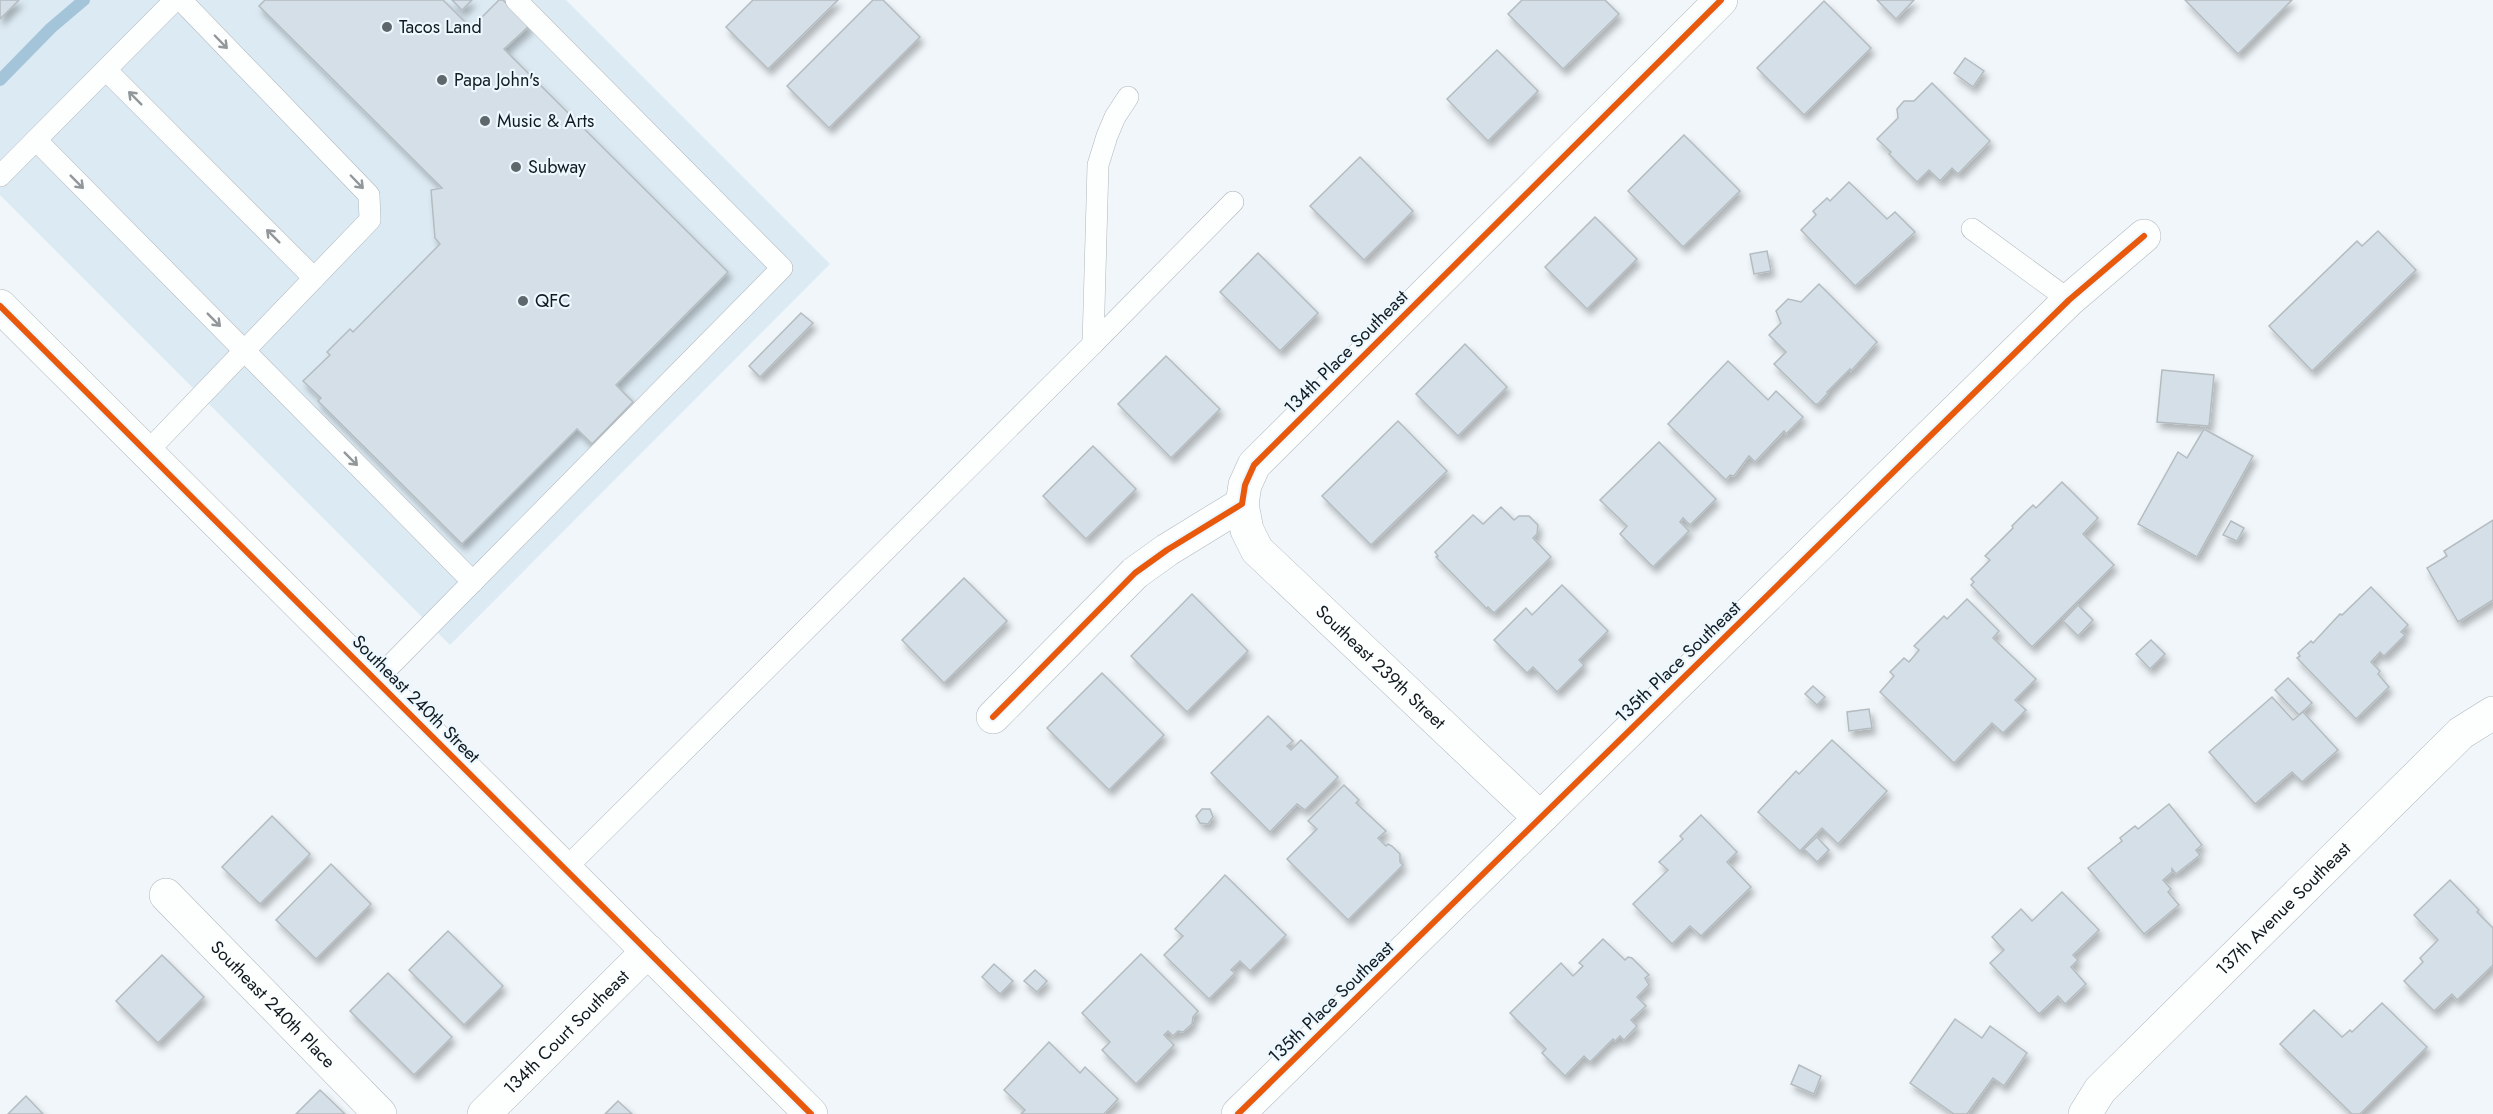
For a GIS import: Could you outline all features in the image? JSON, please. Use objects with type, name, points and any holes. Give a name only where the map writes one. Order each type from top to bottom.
[{"type":"street","name":"134th Place Southeast","points":[[1242,504],[1245,484],[1254,465],[1721,0]]},
{"type":"street","name":"135th Place Southeast","points":[[1238,1114],[2069,300],[2144,236]]},
{"type":"street","name":"Southeast 240th Street","points":[[0,306],[811,1114]]},
{"type":"street","points":[[993,717],[1136,573],[1167,550],[1242,504]]},
{"type":"street","name":"Southeast 239th Street","points":[[1242,504],[1247,530],[1257,550],[1540,818]]},
{"type":"street","name":"137th Avenue Southeast","points":[[2085,1114],[2100,1090],[2461,733],[2493,713]]},
{"type":"street","name":"Southeast 240th Place","points":[[166,895],[380,1114]]},
{"type":"street","name":"134th Court Southeast","points":[[484,1114],[648,951]]},
{"type":"lane","points":[[0,177],[176,0]]},
{"type":"lane","points":[[147,452],[370,220],[369,195],[181,0]]},
{"type":"lane","points":[[376,680],[782,268],[516,0]]},
{"type":"lane","points":[[106,70],[314,278]]},
{"type":"lane","points":[[1093,344],[1098,165],[1115,117],[1128,97]]},
{"type":"lane","points":[[36,140],[472,582]]},
{"type":"lane","points":[[565,869],[1093,344],[1233,201]]},
{"type":"lane","points":[[1972,229],[2069,300]]},
{"type":"shaded area","points":[[0,0],[566,0],[830,264],[450,645],[0,195]]},
{"type":"building","points":[[0,0],[19,0],[0,19]]},
{"type":"building","points":[[265,0],[443,0],[471,28],[499,0],[503,0],[529,26],[504,49],[728,272],[616,385],[633,402],[592,444],[577,429],[462,544],[318,401],[321,398],[303,381],[330,355],[327,352],[350,329],[353,332],[440,244],[435,238],[431,190],[442,188],[259,6]]},
{"type":"building","points":[[452,0],[472,0],[462,10]]},
{"type":"building","points":[[753,0],[838,0],[768,69],[726,27]]},
{"type":"building","points":[[873,0],[883,0],[920,37],[829,128],[787,86]]},
{"type":"building","points":[[1522,0],[1605,0],[1619,14],[1563,69],[1508,14]]},
{"type":"building","points":[[1877,0],[1914,0],[1896,19]]},
{"type":"building","points":[[2185,0],[2292,0],[2238,54]]},
{"type":"building","points":[[1824,1],[1871,48],[1804,115],[1757,68]]},
{"type":"building","points":[[1497,50],[1538,91],[1488,141],[1447,99]]},
{"type":"building","points":[[1965,58],[1984,71],[1973,87],[1954,73]]},
{"type":"building","points":[[1932,83],[1990,141],[1958,174],[1952,168],[1940,181],[1929,170],[1917,182],[1877,139],[1898,118],[1897,109],[1904,101],[1914,101]]},
{"type":"building","points":[[1684,135],[1740,191],[1683,247],[1628,191]]},
{"type":"building","points":[[1360,157],[1413,211],[1364,260],[1310,206]]},
{"type":"building","points":[[1849,182],[1887,219],[1895,212],[1915,232],[1855,286],[1801,230],[1816,215],[1813,211],[1827,198],[1830,201]]},
{"type":"building","points":[[1595,217],[1637,259],[1587,309],[1545,267]]},
{"type":"building","points":[[2378,231],[2416,270],[2312,371],[2269,326],[2357,241],[2362,246]]},
{"type":"building","points":[[1767,251],[1771,271],[1754,274],[1750,254]]},
{"type":"building","points":[[1258,253],[1318,313],[1280,351],[1220,292]]},
{"type":"building","points":[[1819,284],[1877,342],[1818,404],[1815,404],[1774,364],[1786,352],[1769,335],[1781,323],[1776,311],[1788,299],[1801,302]]},
{"type":"building","points":[[801,313],[813,323],[760,377],[749,366]]},
{"type":"building","points":[[1465,344],[1507,387],[1458,436],[1416,394]]},
{"type":"building","points":[[1166,356],[1220,409],[1171,458],[1118,404]]},
{"type":"building","points":[[1728,361],[1768,400],[1776,391],[1803,417],[1786,434],[1784,431],[1755,462],[1749,456],[1734,476],[1730,475],[1726,480],[1668,424]]},
{"type":"building","points":[[2162,370],[2214,375],[2209,426],[2157,422]]},
{"type":"building","points":[[1398,421],[1447,471],[1371,545],[1322,496]]},
{"type":"building","points":[[2204,429],[2253,456],[2197,557],[2138,524],[2178,452],[2187,458]]},
{"type":"building","points":[[1659,442],[1716,499],[1690,525],[1683,518],[1680,522],[1689,531],[1653,567],[1620,534],[1627,526],[1600,500]]},
{"type":"building","points":[[1093,446],[1136,489],[1086,539],[1043,496]]},
{"type":"building","points":[[2062,482],[2098,518],[2083,534],[2114,565],[2032,647],[1971,585],[1974,582],[1971,579],[1990,560],[1985,556],[2013,528],[2012,526],[2033,505],[2036,508]]},
{"type":"building","points":[[1501,507],[1514,520],[1519,516],[1529,516],[1538,525],[1537,534],[1533,538],[1551,557],[1494,613],[1488,607],[1487,609],[1436,557],[1438,556],[1435,552],[1473,515],[1483,524]]},
{"type":"building","points":[[2493,520],[2493,600],[2458,622],[2427,568],[2447,556],[2444,551]]},
{"type":"building","points":[[2231,521],[2244,528],[2237,541],[2223,535]]},
{"type":"building","points":[[964,578],[1007,621],[944,683],[902,640]]},
{"type":"building","points":[[1562,585],[1608,631],[1579,660],[1584,665],[1557,692],[1533,667],[1527,673],[1494,640],[1526,608],[1532,615]]},
{"type":"building","points":[[2371,587],[2408,625],[2401,632],[2405,635],[2384,656],[2380,652],[2371,662],[2380,671],[2378,674],[2389,687],[2356,719],[2297,658],[2300,656],[2298,653],[2311,641],[2313,643],[2340,614],[2342,615]]},
{"type":"building","points":[[1192,594],[1248,651],[1187,712],[1131,656]]},
{"type":"building","points":[[1967,599],[1999,631],[1993,638],[2036,679],[2015,700],[2026,710],[2003,733],[1992,723],[1954,763],[1880,692],[1894,676],[1890,672],[1904,658],[1909,662],[1919,650],[1914,646],[1944,616],[1947,619]]},
{"type":"building","points":[[2078,605],[2093,620],[2078,636],[2063,621]]},
{"type":"building","points":[[2151,640],[2165,654],[2150,669],[2136,654]]},
{"type":"building","points":[[1102,673],[1164,735],[1109,790],[1047,728]]},
{"type":"building","points":[[2288,678],[2312,703],[2299,715],[2275,690]]},
{"type":"building","points":[[1813,686],[1825,697],[1817,705],[1805,694]]},
{"type":"building","points":[[2272,697],[2293,720],[2303,712],[2338,750],[2302,782],[2292,772],[2255,804],[2209,752]]},
{"type":"building","points":[[1869,709],[1872,728],[1849,731],[1847,712]]},
{"type":"building","points":[[1268,716],[1293,741],[1287,746],[1291,750],[1301,740],[1338,777],[1305,810],[1297,804],[1270,832],[1211,773]]},
{"type":"building","points":[[1832,740],[1887,791],[1838,844],[1822,828],[1800,851],[1758,812],[1796,771],[1799,774]]},
{"type":"building","points":[[1344,785],[1359,800],[1356,803],[1386,831],[1378,838],[1400,854],[1400,862],[1403,865],[1348,920],[1287,859],[1317,829],[1308,821]]},
{"type":"building","points":[[2169,804],[2202,845],[2196,850],[2200,855],[2176,874],[2172,869],[2172,872],[2163,880],[2171,889],[2168,892],[2179,905],[2144,934],[2088,868],[2122,841],[2120,838],[2135,826],[2138,829]]},
{"type":"building","points":[[1202,809],[1210,809],[1213,817],[1208,824],[1200,823],[1196,816]]},
{"type":"building","points":[[1701,815],[1737,852],[1727,862],[1751,887],[1701,936],[1690,926],[1672,944],[1633,904],[1668,870],[1659,862],[1683,839],[1680,836]]},
{"type":"building","points":[[272,816],[310,854],[260,904],[222,867]]},
{"type":"building","points":[[1817,837],[1829,850],[1817,862],[1804,849]]},
{"type":"building","points":[[331,864],[371,904],[316,959],[276,920]]},
{"type":"building","points":[[1225,875],[1286,935],[1250,971],[1240,961],[1231,970],[1235,973],[1209,999],[1164,955],[1183,936],[1175,929]]},
{"type":"building","points":[[2450,880],[2493,928],[2493,965],[2457,1000],[2452,994],[2434,1011],[2404,981],[2423,962],[2420,958],[2438,940],[2414,915]]},
{"type":"building","points":[[2062,892],[2099,930],[2073,955],[2078,960],[2071,967],[2086,984],[2065,1004],[2058,996],[2039,1014],[1990,963],[2004,950],[1992,937],[2021,909],[2032,921]]},
{"type":"building","points":[[448,931],[503,986],[464,1025],[409,970]]},
{"type":"building","points":[[1603,939],[1625,960],[1628,957],[1632,958],[1649,975],[1645,978],[1649,985],[1637,997],[1646,1006],[1631,1020],[1637,1026],[1624,1040],[1620,1036],[1615,1041],[1613,1039],[1590,1062],[1584,1056],[1565,1076],[1542,1053],[1546,1049],[1510,1013],[1561,963],[1573,976],[1583,966],[1579,963]]},
{"type":"building","points":[[1141,954],[1198,1011],[1193,1017],[1192,1024],[1183,1032],[1178,1031],[1173,1036],[1168,1031],[1164,1035],[1174,1045],[1136,1084],[1102,1050],[1110,1042],[1082,1013]]},
{"type":"building","points":[[162,955],[204,997],[158,1043],[116,1001]]},
{"type":"building","points":[[994,964],[1013,981],[1000,994],[982,977]]},
{"type":"building","points":[[1035,970],[1047,981],[1037,992],[1024,981]]},
{"type":"building","points":[[388,973],[452,1037],[414,1075],[350,1011]]},
{"type":"building","points":[[2382,1003],[2427,1047],[2360,1114],[2352,1114],[2280,1044],[2314,1010],[2342,1037],[2350,1030],[2352,1032]]},
{"type":"building","points":[[1955,1019],[1982,1038],[1990,1026],[2027,1053],[2004,1086],[1993,1078],[1967,1114],[1954,1114],[1910,1083]]},
{"type":"building","points":[[1049,1042],[1080,1073],[1085,1067],[1118,1099],[1104,1114],[1021,1114],[1025,1110],[1004,1090]]},
{"type":"building","points":[[1799,1065],[1821,1076],[1814,1094],[1791,1084]]},
{"type":"building","points":[[320,1090],[345,1114],[296,1114]]},
{"type":"building","points":[[26,1096],[43,1114],[8,1114]]},
{"type":"building","points":[[618,1101],[632,1114],[605,1114]]},
{"type":"waterway","points":[[0,80],[51,28],[84,0]]},
{"type":"cycle path","points":[[993,717],[1135,573],[1167,550],[1242,504],[1245,485],[1254,465],[1721,0]]},
{"type":"cycle path","points":[[1238,1114],[2069,300],[2144,236]]},
{"type":"cycle path","points":[[0,306],[811,1114]]},
{"type":"place","name":"Tacos Land","points":[[387,27]]},
{"type":"place","name":"Papa John's","points":[[442,80]]},
{"type":"place","name":"Music & Arts","points":[[485,121]]},
{"type":"place","name":"Subway","points":[[516,167]]},
{"type":"place","name":"QFC","points":[[523,301]]}]
